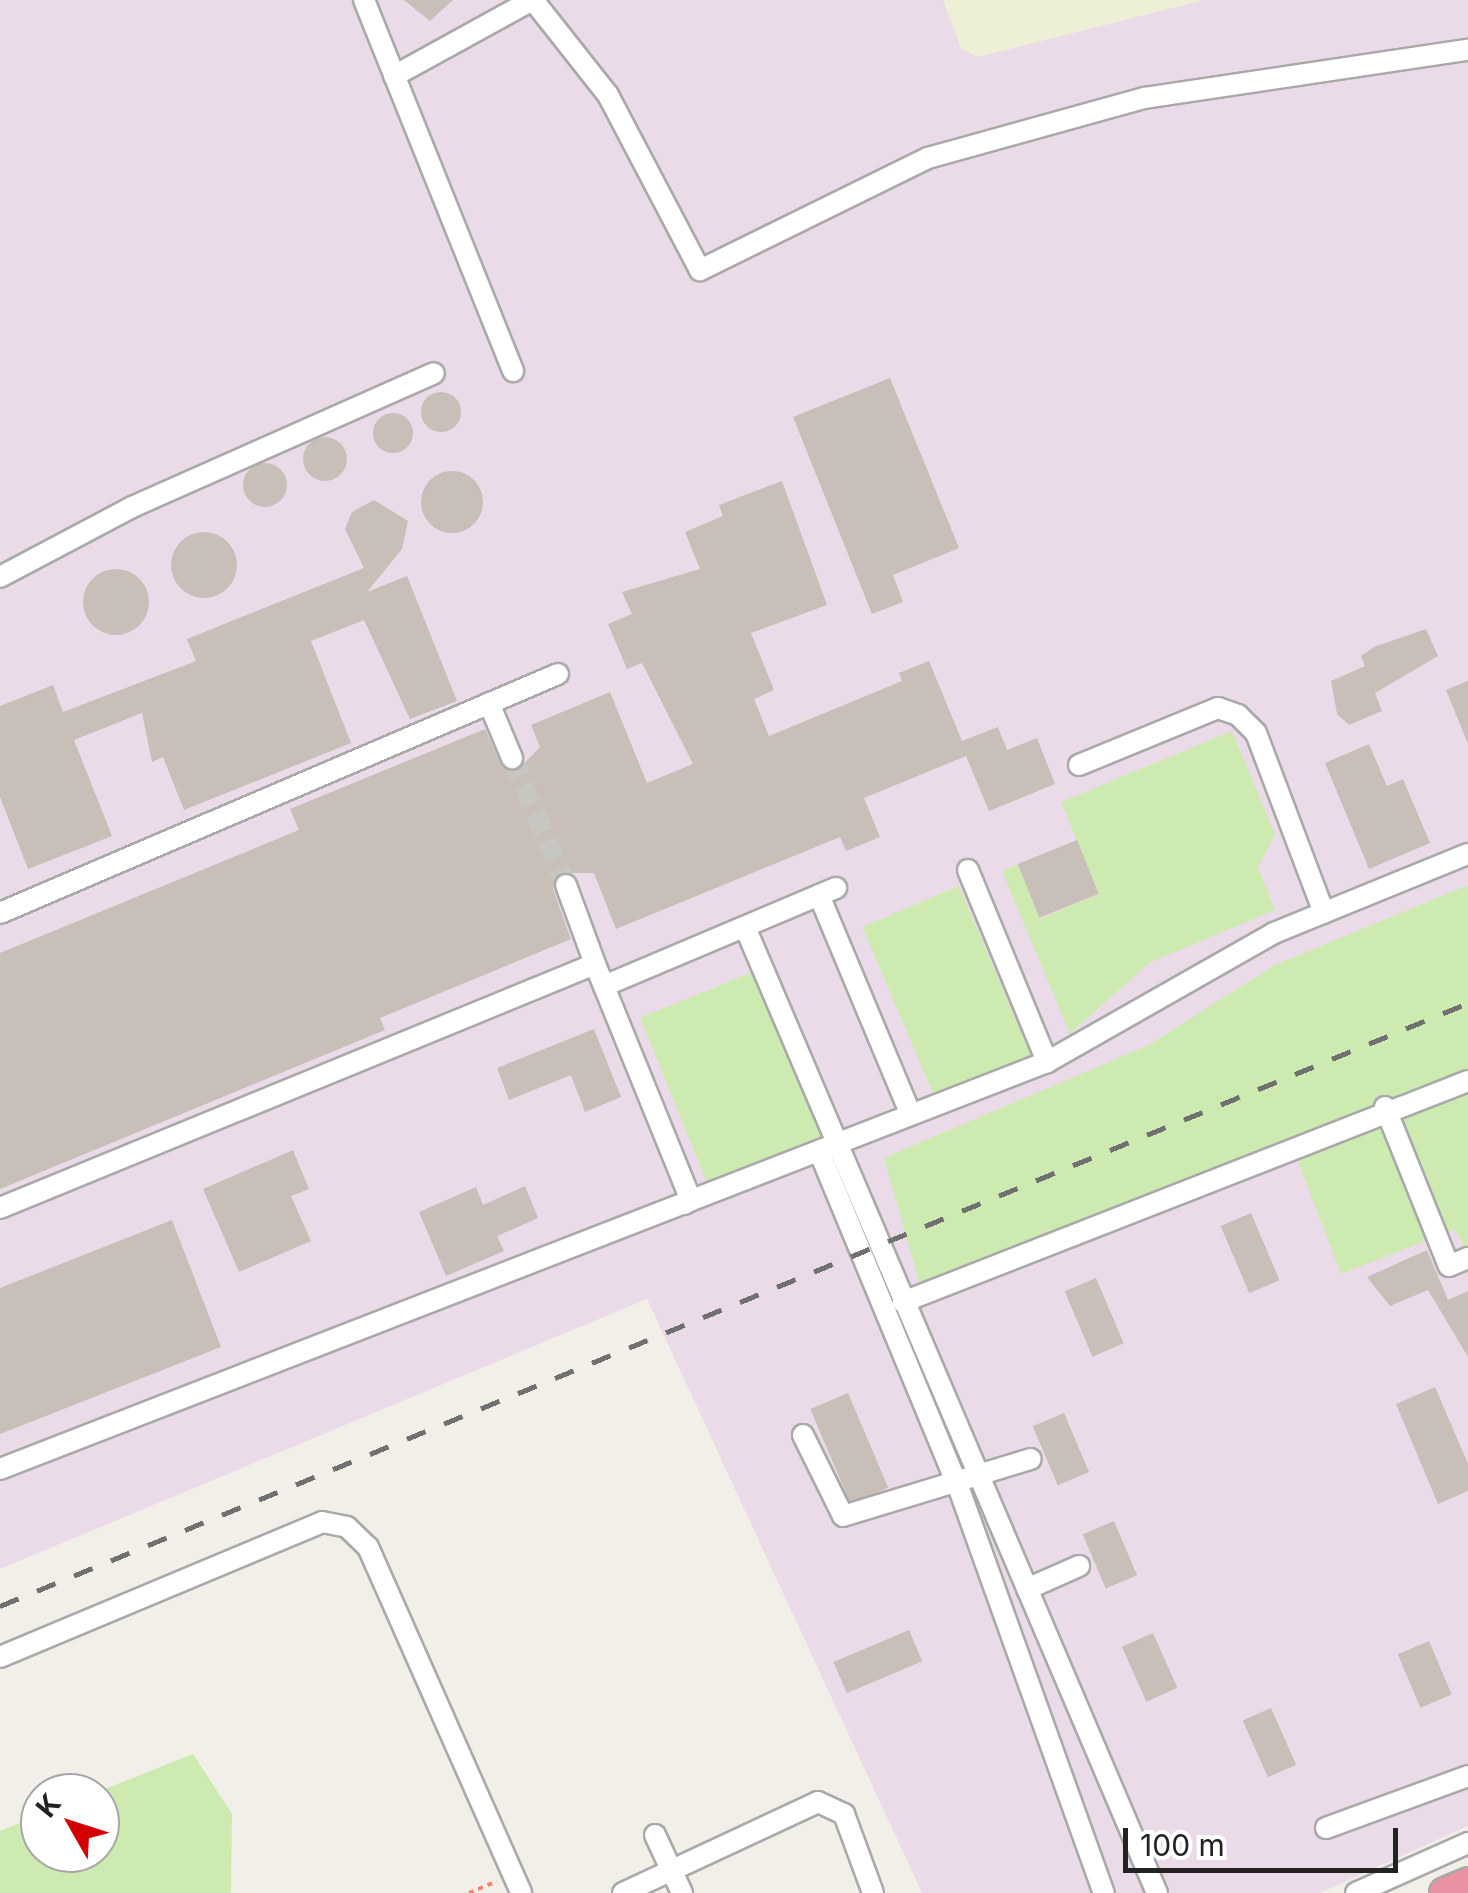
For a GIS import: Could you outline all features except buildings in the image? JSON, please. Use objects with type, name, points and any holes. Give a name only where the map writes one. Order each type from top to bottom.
[{"type":"highway","points":[[1445,1893],[1468,1883]]},
{"type":"street","points":[[364,0],[513,371]]},
{"type":"street","points":[[394,76],[532,0],[608,95],[700,270],[928,158],[1145,98],[1468,50]]},
{"type":"street","points":[[0,577],[132,507],[434,374]]},
{"type":"street","points":[[0,913],[558,674]]},
{"type":"street","points":[[489,703],[512,758]]},
{"type":"street","points":[[1079,765],[1218,708],[1238,714],[1256,733],[1324,913]]},
{"type":"street","points":[[0,1469],[1047,1062],[1324,913],[1468,854]]},
{"type":"street","points":[[968,870],[1047,1062]]},
{"type":"street","points":[[566,884],[691,1200],[684,1204]]},
{"type":"street","points":[[604,986],[828,892],[911,1115]]},
{"type":"street","points":[[745,926],[958,1486],[1104,1893]]},
{"type":"street","points":[[0,1208],[596,964]]},
{"type":"street","points":[[904,1302],[1385,1108],[1468,1081]]},
{"type":"street","points":[[1385,1108],[1450,1266],[1468,1258]]},
{"type":"street","points":[[827,1148],[904,1302],[1158,1893]]},
{"type":"street","points":[[803,1435],[843,1516],[958,1486],[1031,1458]]},
{"type":"street","points":[[0,1657],[322,1522],[348,1527],[368,1548],[517,1883]]},
{"type":"street","points":[[1027,1589],[1079,1566]]},
{"type":"street","points":[[1326,1828],[1468,1776]]},
{"type":"street","points":[[622,1893],[823,1802],[844,1814],[873,1893]]},
{"type":"street","points":[[654,1835],[682,1893]]},
{"type":"street","points":[[1356,1893],[1468,1843]]},
{"type":"path","points":[[469,1893],[517,1883]]},
{"type":"shaded area","points":[[0,0],[1468,0],[1468,1826],[1320,1893],[922,1893],[647,1299],[0,1569]]},
{"type":"green space","points":[[943,0],[1204,0],[978,57],[961,48]]},
{"type":"green space","points":[[1232,731],[1275,834],[1258,868],[1275,910],[1149,963],[1070,1034],[1002,871],[1018,864],[1040,919],[1099,894],[1061,802]]},
{"type":"green space","points":[[1468,885],[1468,1070],[920,1285],[884,1158],[1149,1045],[1273,966]]},
{"type":"green space","points":[[959,886],[1031,1056],[935,1097],[862,927]]},
{"type":"green space","points":[[758,970],[827,1141],[709,1188],[640,1018]]},
{"type":"green space","points":[[1468,1091],[1468,1253],[1455,1229],[1341,1274],[1297,1159]]},
{"type":"green space","points":[[193,1754],[232,1814],[231,1893],[0,1893],[0,1831],[20,1823],[20,1873],[120,1873],[120,1783]]},
{"type":"tunnel","points":[[512,758],[566,885]]},
{"type":"railway","points":[[0,1606],[1468,1003]]}]
